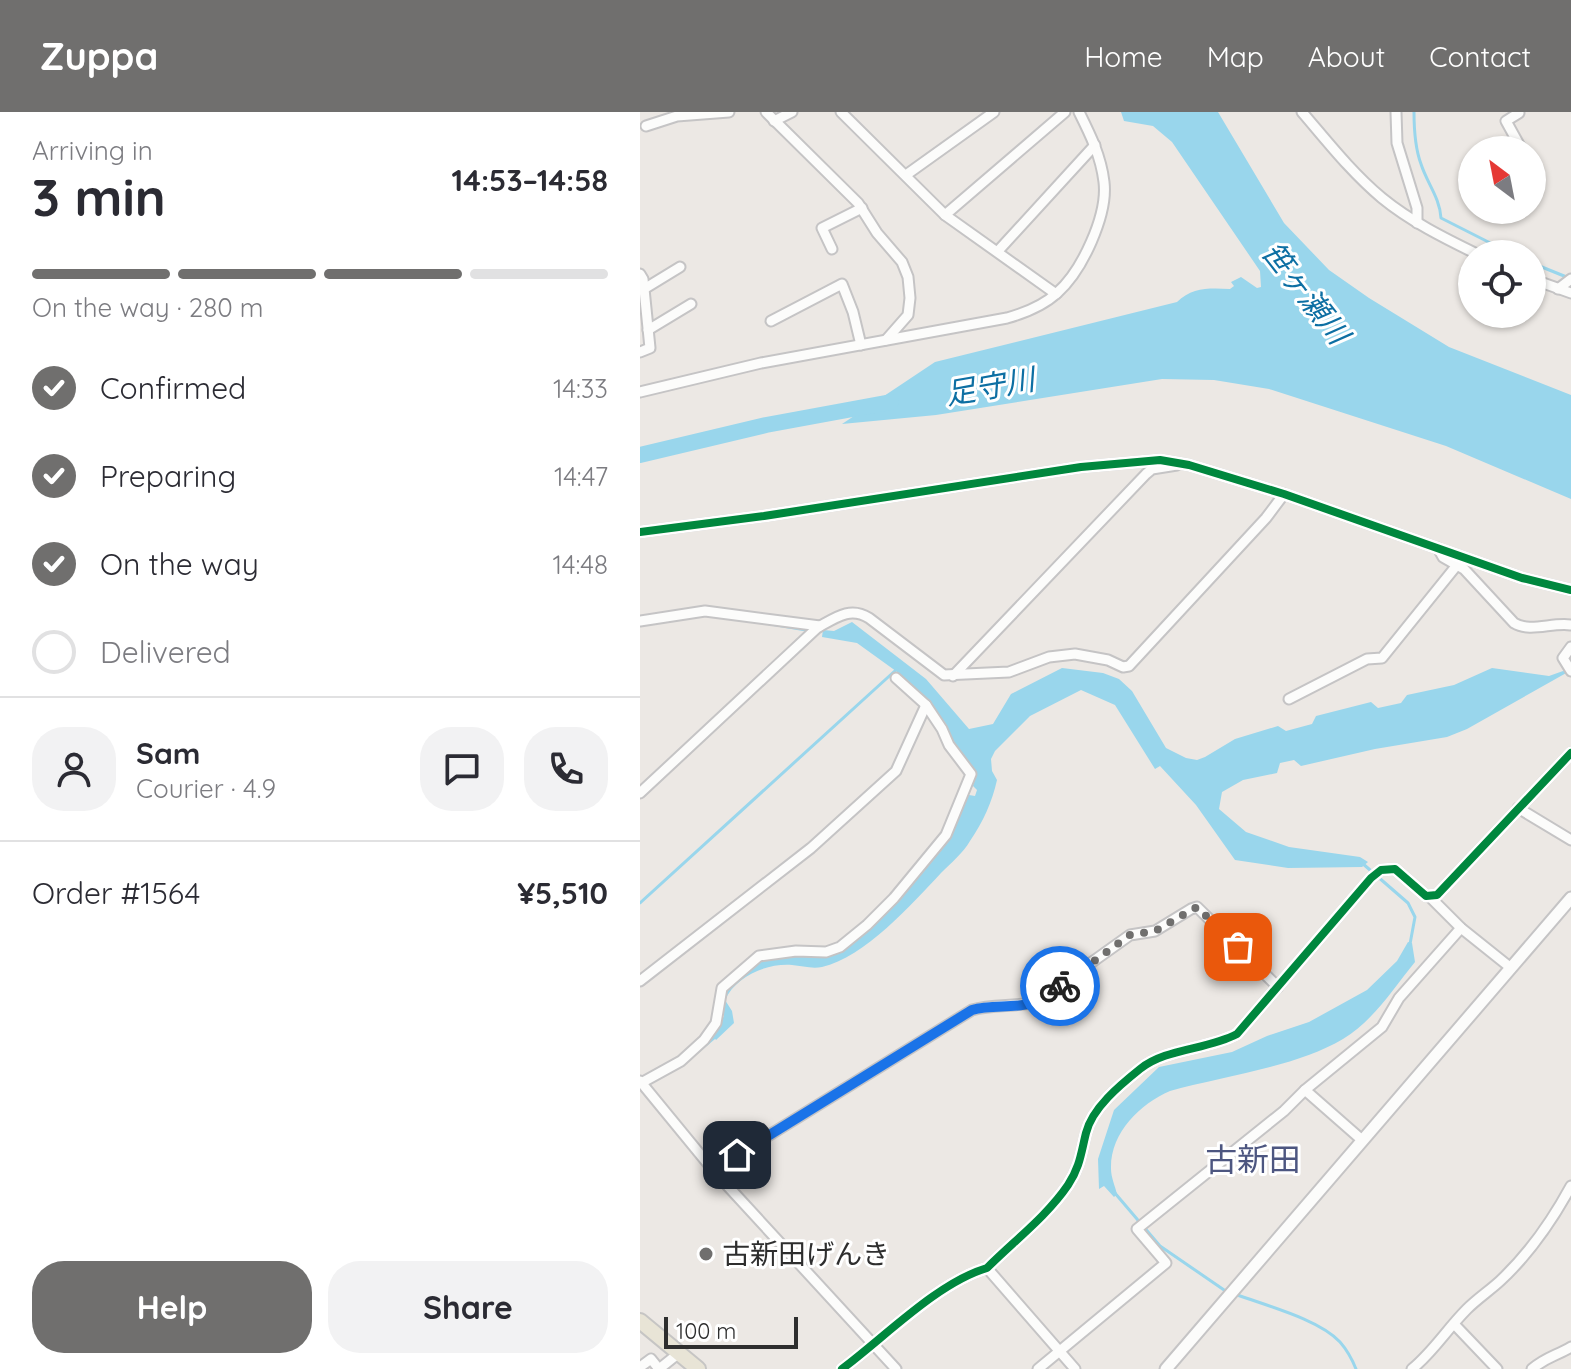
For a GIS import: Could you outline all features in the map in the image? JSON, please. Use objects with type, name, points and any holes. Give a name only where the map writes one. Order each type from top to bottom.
[{"type":"main road","points":[[640,1321],[698,1369]]},
{"type":"street","points":[[646,126],[677,116],[729,112]]},
{"type":"street","points":[[766,112],[862,208],[877,233],[902,262],[908,277],[908,315],[886,340]]},
{"type":"street","points":[[774,121],[792,112]]},
{"type":"street","points":[[841,112],[945,215],[1056,294]]},
{"type":"street","points":[[906,175],[994,112]]},
{"type":"street","points":[[945,215],[1065,112]]},
{"type":"street","points":[[640,392],[761,363],[1007,318],[1030,311],[1056,294],[1068,281],[1087,250],[1102,214],[1105,183],[1095,145],[1079,112]]},
{"type":"street","points":[[1302,112],[1352,170],[1383,198],[1417,223],[1458,244]]},
{"type":"street","points":[[1396,112],[1397,143],[1417,208],[1417,223]]},
{"type":"street","points":[[1514,136],[1506,121],[1519,112]]},
{"type":"street","points":[[998,251],[1095,145]]},
{"type":"street","points":[[832,249],[822,228],[862,208]]},
{"type":"street","points":[[644,289],[680,267]]},
{"type":"street","points":[[640,274],[650,348],[640,352]]},
{"type":"street","points":[[1558,289],[1571,279]]},
{"type":"street","points":[[771,321],[842,284],[861,345]]},
{"type":"street","points":[[1546,284],[1571,293]]},
{"type":"street","points":[[648,330],[691,304]]},
{"type":"street","points":[[640,532],[1081,467],[1160,460],[1181,463],[1284,494],[1522,578],[1571,590]]},
{"type":"street","points":[[953,676],[1146,474],[1152,469],[1181,463]]},
{"type":"street","points":[[640,793],[820,626],[849,612],[861,613],[944,675],[1009,672],[1049,657],[1075,654],[1129,666],[1266,518],[1284,494]]},
{"type":"street","points":[[1438,548],[1443,557],[1464,569],[1522,628],[1571,625]]},
{"type":"street","points":[[1289,699],[1367,659],[1382,658],[1457,565]]},
{"type":"street","points":[[640,621],[705,611],[820,626]]},
{"type":"street","points":[[1570,669],[1563,658],[1571,647]]},
{"type":"street","points":[[896,678],[926,705],[949,745],[971,774],[955,817],[940,843],[885,908],[840,947],[826,952],[796,951],[763,955],[742,969],[722,988],[716,1023],[704,1040],[681,1061],[644,1086],[713,1170],[896,1369]]},
{"type":"street","points":[[640,981],[811,848],[896,771],[926,705]]},
{"type":"street","points":[[1430,897],[1437,895],[1571,753]]},
{"type":"street","points":[[1518,808],[1571,840]]},
{"type":"street","points":[[842,1369],[944,1288],[987,1268],[1054,1203],[1069,1183],[1082,1158],[1086,1132],[1094,1113],[1154,1060],[1221,1043],[1237,1034],[1381,870],[1395,869],[1511,968]]},
{"type":"street","points":[[1166,1369],[1571,898]]},
{"type":"street","points":[[713,1170],[972,1010],[1036,1002],[1130,935],[1155,931],[1197,907],[1278,987]]},
{"type":"street","points":[[1038,1369],[1166,1263],[1137,1229],[1284,1111],[1382,1027],[1399,998],[1461,928]]},
{"type":"street","points":[[1305,1090],[1362,1140]]},
{"type":"street","points":[[1412,1369],[1536,1242],[1571,1186]]},
{"type":"street","points":[[987,1268],[1075,1369]]},
{"type":"street","points":[[1454,1324],[1497,1369]]},
{"type":"street","points":[[1532,1369],[1547,1357],[1571,1347]]},
{"type":"street","points":[[640,1367],[651,1359],[659,1369],[679,1353]]},
{"type":"water","name":"笹ヶ瀬川","points":[[1121,112],[1218,112],[1284,223],[1329,270],[1449,347],[1571,395],[1571,499],[1446,446],[1269,389],[1214,380],[1162,379],[936,415],[842,424],[935,362],[1177,302],[1195,291],[1230,289],[1234,286],[1231,282],[1241,277],[1257,288],[1261,287],[1260,271],[1172,142],[1153,126],[1124,121]]},
{"type":"water","points":[[852,622],[926,679],[969,729],[993,724],[1011,694],[1062,668],[1103,673],[1119,679],[1132,691],[1166,748],[1197,760],[1235,739],[1278,726],[1286,731],[1312,724],[1316,716],[1371,702],[1378,708],[1401,703],[1407,695],[1454,685],[1492,668],[1549,676],[1568,672],[1467,729],[1447,737],[1301,766],[1294,760],[1280,763],[1277,773],[1243,780],[1222,792],[1219,809],[1246,832],[1289,847],[1360,857],[1368,862],[1362,867],[1288,868],[1235,860],[1196,805],[1160,766],[1155,769],[1115,705],[1081,690],[1030,716],[995,751],[991,759],[997,780],[979,827],[960,854],[902,914],[871,941],[838,962],[818,968],[773,966],[744,978],[725,1000],[732,1011],[734,1023],[716,1040],[713,1036],[724,1016],[722,993],[763,957],[822,956],[847,948],[941,847],[952,832],[969,795],[975,796],[977,790],[973,786],[976,771],[953,745],[946,724],[928,700],[900,674],[857,643],[822,637],[823,630],[834,631]]},
{"type":"water","points":[[1408,942],[1412,943],[1415,962],[1382,1004],[1354,1032],[1304,1057],[1170,1091],[1159,1097],[1129,1121],[1116,1143],[1111,1169],[1117,1194],[1114,1197],[1104,1186],[1099,1189],[1098,1159],[1114,1110],[1159,1067],[1232,1052],[1309,1022],[1367,990],[1397,961]]},
{"type":"waterway","points":[[1414,112],[1419,158],[1441,218],[1484,240]]},
{"type":"waterway","points":[[1546,269],[1569,278]]},
{"type":"waterway","name":"足守川","points":[[640,455],[766,425],[891,402]]},
{"type":"waterway","points":[[759,622],[806,630]]},
{"type":"waterway","points":[[640,903],[897,669]]},
{"type":"waterway","points":[[1362,863],[1408,903],[1415,917],[1410,944]]},
{"type":"waterway","points":[[690,1058],[715,1037]]},
{"type":"waterway","points":[[1114,1192],[1160,1246],[1227,1292]]},
{"type":"waterway","points":[[1235,1294],[1319,1326],[1340,1342],[1356,1369]]},
{"type":"cycle path","points":[[640,532],[1081,467],[1160,460],[1189,465],[1284,494],[1522,578],[1571,590]]},
{"type":"cycle path","points":[[842,1369],[930,1298],[968,1275],[987,1268],[1040,1218],[1072,1178],[1094,1115],[1124,1082],[1150,1062],[1237,1034],[1381,870],[1395,869],[1426,896],[1437,895],[1571,753]]},
{"type":"way so far","points":[[1060,986],[1130,935],[1155,931],[1197,907],[1238,947]]},
{"type":"place","name":"古新田げんき","points":[[706,1254]]},
{"type":"district","name":"古新田","points":[[1253,1160]]},
{"type":"route","points":[[737,1155],[972,1010],[987,1006],[1022,1006],[1036,1002],[1060,986]]}]
